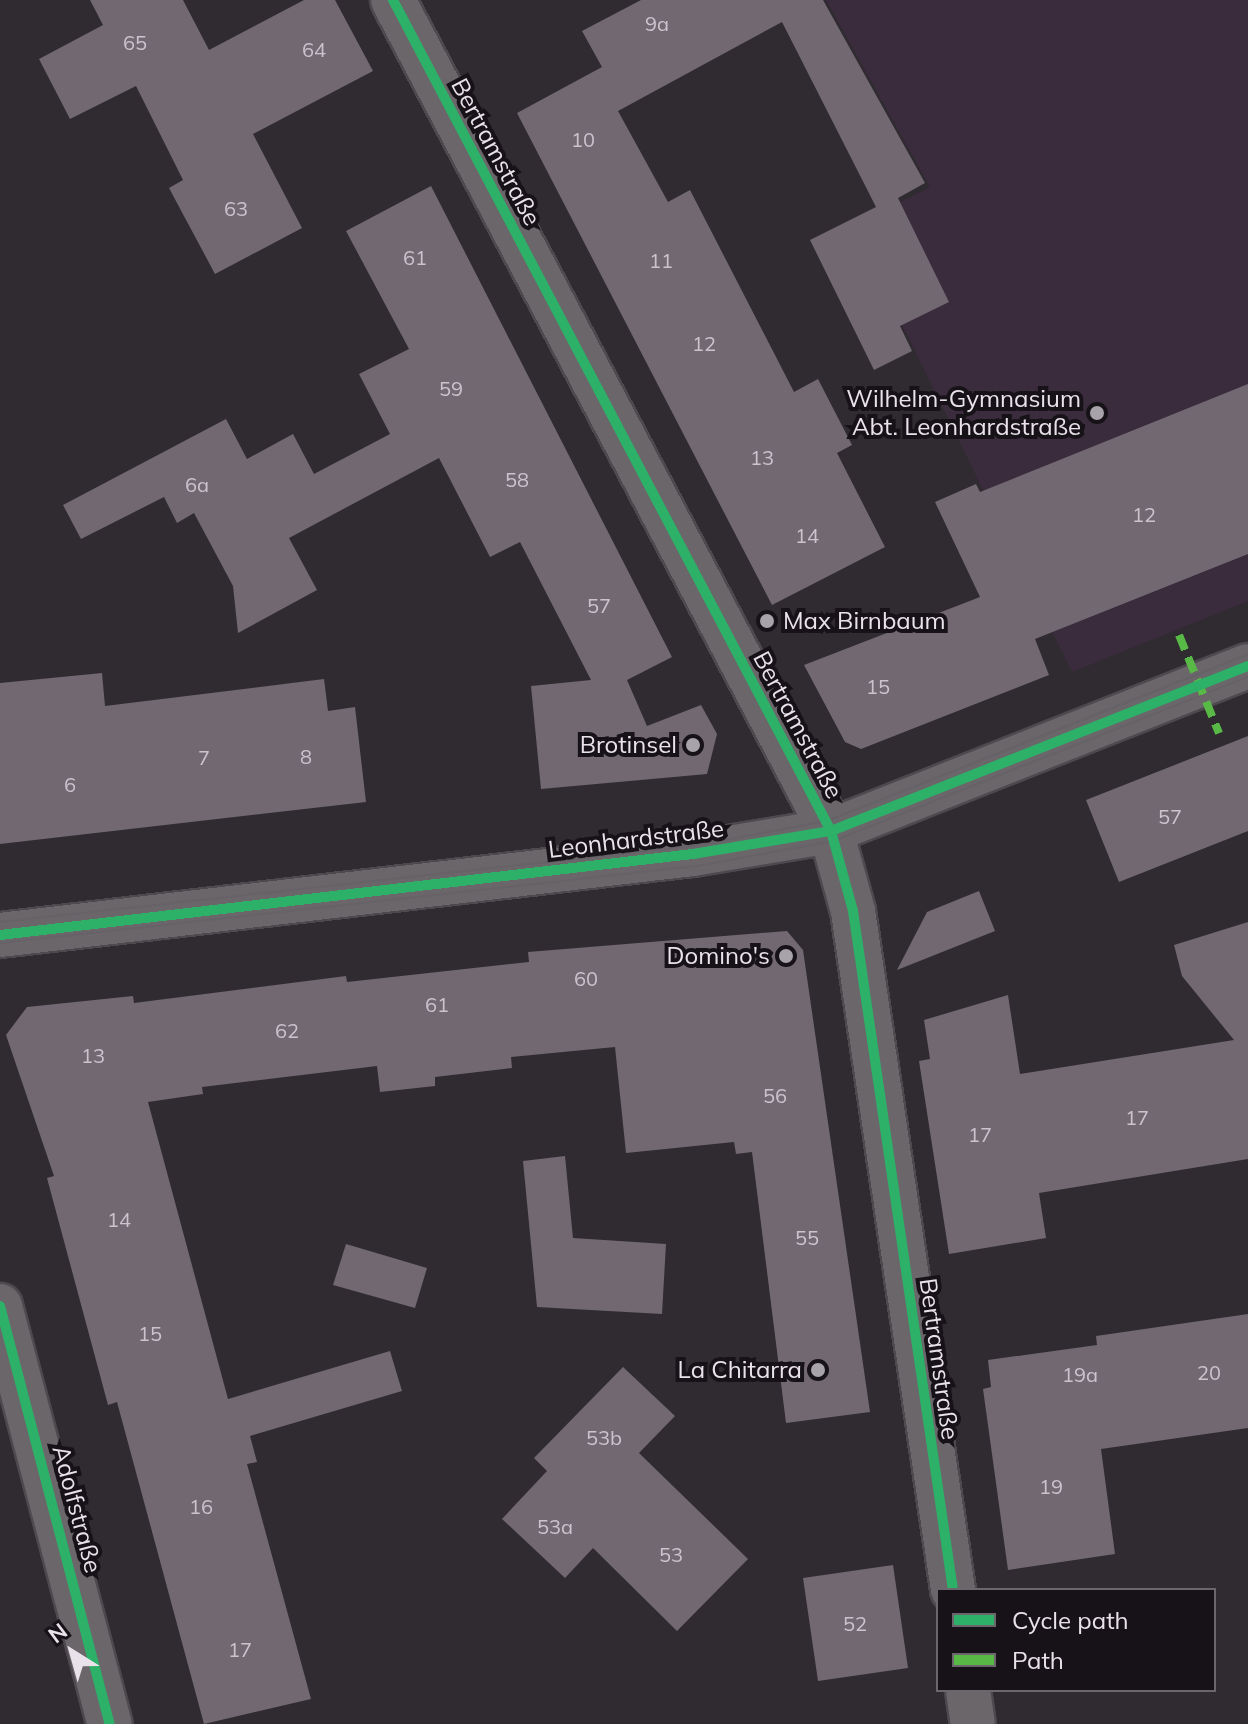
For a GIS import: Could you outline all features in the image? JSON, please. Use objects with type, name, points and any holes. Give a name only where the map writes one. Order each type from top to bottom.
[{"type":"street","name":"Bertramstraße","points":[[393,0],[831,831],[853,911],[953,1588]]},
{"type":"street","name":"Leonhardstraße","points":[[0,935],[677,856],[831,831],[1248,666]]},
{"type":"street","name":"Adolfstraße","points":[[0,1306],[110,1724]]},
{"type":"street","points":[[968,1692],[973,1724]]},
{"type":"shaded area","name":"Wilhelm-Gymnasium Abt. Leonhardstraße","points":[[826,0],[1248,0],[1248,601],[1072,672],[854,226],[930,187]]},
{"type":"building","points":[[90,0],[183,0],[209,50],[304,0],[335,0],[373,71],[253,134],[302,228],[215,274],[169,188],[183,180],[136,86],[70,119],[39,59],[103,25]]},
{"type":"building","points":[[641,0],[823,0],[925,183],[898,198],[949,302],[900,326],[912,351],[874,370],[810,240],[876,207],[782,22],[618,111],[668,202],[690,190],[794,392],[818,379],[852,445],[837,453],[885,547],[772,605],[517,113],[602,67],[582,31]]},
{"type":"building","points":[[431,186],[672,657],[627,680],[647,726],[701,705],[717,734],[707,774],[541,789],[531,686],[591,680],[520,542],[490,557],[439,458],[289,538],[317,590],[238,633],[233,586],[194,513],[177,523],[164,497],[81,539],[63,505],[226,419],[247,459],[293,434],[314,474],[390,434],[359,374],[409,349],[346,231]]},
{"type":"building","points":[[1248,384],[1248,554],[1035,639],[1049,675],[861,749],[845,742],[804,665],[980,597],[935,502],[976,484],[980,492]]},
{"type":"building","points":[[102,673],[105,706],[324,679],[328,711],[355,707],[366,802],[0,844],[0,683]]},
{"type":"building","points":[[1248,736],[1248,831],[1119,882],[1086,800]]},
{"type":"building","points":[[979,891],[995,931],[897,970],[927,912]]},
{"type":"building","points":[[1248,922],[1248,1159],[1039,1193],[1046,1238],[949,1254],[919,1061],[930,1059],[924,1020],[1008,995],[1020,1074],[1234,1040],[1182,976],[1174,945]]},
{"type":"building","points":[[787,931],[803,950],[870,1412],[786,1423],[752,1152],[736,1154],[734,1142],[626,1153],[615,1047],[511,1057],[512,1068],[435,1077],[435,1086],[380,1092],[377,1066],[202,1087],[203,1094],[148,1102],[228,1399],[390,1351],[402,1391],[250,1436],[257,1462],[247,1464],[311,1699],[204,1724],[117,1402],[108,1405],[47,1178],[54,1176],[6,1035],[27,1007],[133,996],[134,1003],[346,976],[347,982],[529,962],[528,952]]},
{"type":"building","points":[[565,1156],[573,1238],[666,1244],[662,1314],[537,1307],[523,1161]]},
{"type":"building","points":[[346,1244],[427,1268],[415,1308],[333,1285]]},
{"type":"building","points":[[1248,1314],[1248,1428],[1101,1449],[1115,1554],[1008,1570],[983,1389],[991,1387],[988,1360],[1097,1345],[1096,1336]]},
{"type":"building","points":[[623,1367],[675,1416],[639,1453],[748,1559],[677,1631],[593,1548],[565,1578],[502,1519],[547,1471],[534,1458]]},
{"type":"building","points":[[893,1565],[908,1668],[818,1681],[803,1578]]},
{"type":"tram line","points":[[0,922],[692,846],[827,821],[1248,654]]},
{"type":"tram line","points":[[0,943],[697,866],[833,841],[1248,677]]},
{"type":"marked path","points":[[1179,635],[1219,733]]},
{"type":"cycle path","points":[[393,0],[831,831],[853,911],[953,1588]]},
{"type":"cycle path","points":[[0,935],[693,854],[831,831],[1248,666]]},
{"type":"cycle path","points":[[0,1306],[110,1724]]},
{"type":"place","name":"Wilhelm-Gymnasium Abt. Leonhardstraße","points":[[1097,413]]},
{"type":"place","name":"Max Birnbaum","points":[[767,621]]},
{"type":"place","name":"Brotinsel","points":[[693,745]]},
{"type":"place","name":"Domino's","points":[[786,956]]},
{"type":"place","name":"La Chitarra","points":[[818,1370]]}]
